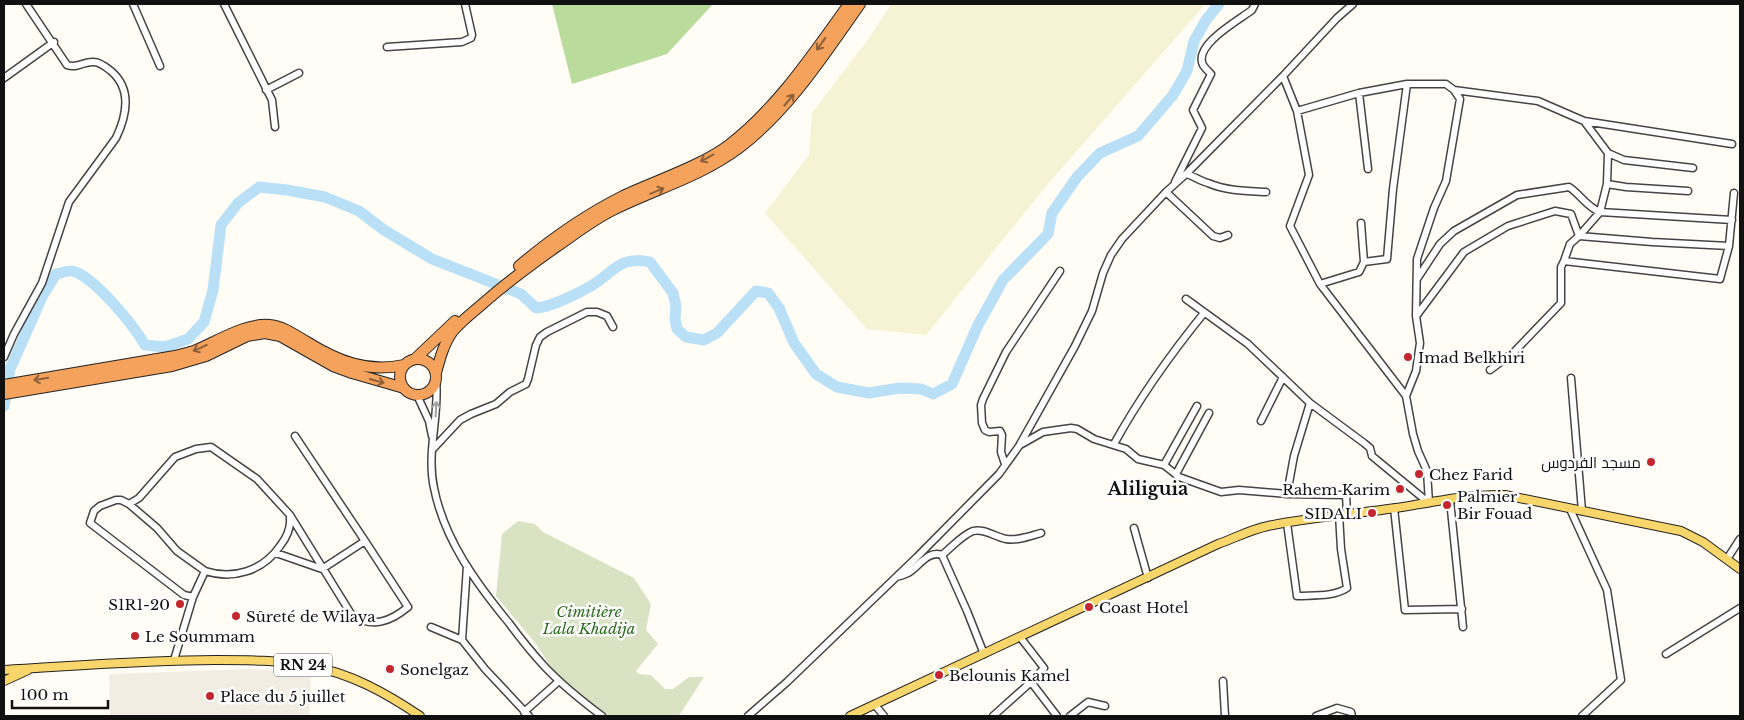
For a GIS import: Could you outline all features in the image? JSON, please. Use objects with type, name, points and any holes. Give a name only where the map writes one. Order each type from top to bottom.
[{"type":"highway","points":[[509,278],[536,251],[581,220],[622,197],[700,162],[727,146],[750,127],[779,98],[848,4]]},
{"type":"highway","points":[[6,388],[192,352],[254,326],[268,324],[280,327],[324,353],[353,365],[391,368],[404,365],[416,358],[457,319],[509,278],[596,220],[627,204],[698,173],[750,140],[780,110],[802,84],[860,4]]},
{"type":"highway","points":[[6,388],[177,365],[206,356],[247,336],[265,333],[280,336],[333,366],[404,388],[417,395],[428,392],[435,384],[442,350],[453,332],[494,290]]},
{"type":"highway","points":[[416,358],[431,363],[436,376]]},
{"type":"highway","points":[[404,365],[400,377],[404,388]]},
{"type":"main road","points":[[850,716],[1218,544],[1267,526],[1343,513],[1394,508],[1483,495],[1506,495],[1681,531],[1703,542],[1740,569]]},
{"type":"main road","name":"RN 24","points":[[4,670],[174,660],[262,660],[312,666],[369,685],[420,716]]},
{"type":"main road","name":"RN 24","points":[[4,681],[32,668]]},
{"type":"street","points":[[4,357],[14,334],[42,283],[69,202],[116,138],[122,124],[126,106],[123,86],[118,77],[102,64],[94,62],[74,66],[67,64],[54,42],[26,4]]},
{"type":"street","points":[[133,4],[160,66]]},
{"type":"street","points":[[224,4],[272,100],[275,127]]},
{"type":"street","points":[[387,47],[462,42],[471,38],[472,35],[465,4]]},
{"type":"street","points":[[1175,183],[1202,128],[1193,110],[1211,74],[1202,64],[1203,53],[1210,42],[1252,10],[1255,4]]},
{"type":"street","points":[[748,716],[787,682],[895,577],[975,498],[1005,464],[1019,446],[1075,346],[1092,311],[1103,273],[1111,255],[1122,239],[1166,192],[1351,6]]},
{"type":"street","points":[[4,78],[54,42]]},
{"type":"street","points":[[266,90],[298,73]]},
{"type":"street","points":[[1283,76],[1297,111],[1309,175],[1290,226],[1320,284],[1406,396],[1413,434],[1427,471],[1429,502]]},
{"type":"street","points":[[1297,111],[1359,93],[1407,84],[1446,84],[1454,90],[1460,99],[1446,181],[1434,208],[1417,259],[1416,316],[1420,343],[1416,371],[1406,396]]},
{"type":"street","points":[[1364,262],[1387,258],[1393,189],[1407,84]]},
{"type":"street","points":[[1454,90],[1538,101],[1584,121],[1732,144]]},
{"type":"street","points":[[1359,93],[1368,169]]},
{"type":"street","points":[[1584,121],[1608,153],[1624,160],[1693,168]]},
{"type":"street","points":[[1490,370],[1514,352],[1561,302],[1561,267],[1570,244],[1600,212],[1607,184],[1608,153]]},
{"type":"street","points":[[1186,174],[1206,183],[1236,191],[1266,192]]},
{"type":"street","points":[[1607,184],[1688,191]]},
{"type":"street","points":[[1416,280],[1440,244],[1454,231],[1517,195],[1569,187],[1590,208],[1600,212],[1732,220]]},
{"type":"street","points":[[1166,192],[1213,236],[1220,238],[1228,235]]},
{"type":"street","points":[[1564,261],[1720,279],[1729,246],[1734,193]]},
{"type":"street","points":[[1416,316],[1464,252],[1508,226],[1555,211],[1571,214],[1579,236]]},
{"type":"street","points":[[1320,284],[1359,272],[1364,262],[1361,223]]},
{"type":"street","points":[[1579,236],[1729,246]]},
{"type":"street","points":[[1005,464],[1001,452],[1002,435],[1000,431],[989,432],[985,430],[982,422],[981,405],[1006,352],[1060,271]]},
{"type":"street","points":[[1186,300],[1248,344],[1310,403],[1364,443],[1370,448],[1372,456],[1429,502]]},
{"type":"street","points":[[432,450],[465,417],[493,406],[510,392],[526,384],[536,345],[544,334],[592,311],[607,316],[613,327]]},
{"type":"street","points":[[1114,444],[1134,407],[1167,359],[1204,314]]},
{"type":"street","points":[[432,440],[436,421],[436,376]]},
{"type":"street","points":[[1261,421],[1283,377]]},
{"type":"street","points":[[1571,378],[1582,510]]},
{"type":"street","points":[[417,395],[429,421],[432,440],[431,468],[434,488],[454,544],[493,604],[544,666],[559,681],[602,716]]},
{"type":"street","points":[[1287,494],[1294,456],[1310,403]]},
{"type":"street","points":[[1164,465],[1196,406]]},
{"type":"street","points":[[1176,474],[1209,413]]},
{"type":"street","points":[[1019,446],[1043,432],[1071,428],[1077,429],[1094,439],[1126,449],[1138,459],[1164,465],[1179,477],[1221,492],[1239,490],[1287,494],[1346,495],[1341,549],[1347,588],[1326,595],[1297,596],[1287,523]]},
{"type":"street","points":[[129,504],[139,498],[175,457],[196,448],[211,447],[257,479],[290,515],[353,617],[364,623],[384,621],[396,617],[408,607],[295,436]]},
{"type":"street","points":[[193,597],[184,595],[90,523],[94,510],[116,500],[121,500],[129,504],[157,528],[177,551],[204,571],[230,575],[241,574],[262,564],[276,553],[289,531],[290,515]]},
{"type":"street","points":[[1450,500],[1463,627]]},
{"type":"street","points":[[1394,508],[1405,610],[1462,609]]},
{"type":"street","points":[[1570,509],[1607,590],[1621,680],[1582,716]]},
{"type":"street","points":[[1134,528],[1148,578]]},
{"type":"street","points":[[942,555],[968,533],[975,531],[1008,539],[1020,538],[1041,532]]},
{"type":"street","points":[[1727,559],[1740,539]]},
{"type":"street","points":[[322,569],[365,541]]},
{"type":"street","points":[[276,553],[322,569]]},
{"type":"street","points":[[895,577],[909,572],[930,554],[942,555],[984,654]]},
{"type":"street","points":[[462,640],[467,566]]},
{"type":"street","points":[[174,660],[193,597],[204,571]]},
{"type":"street","points":[[1666,654],[1740,608]]},
{"type":"street","points":[[431,627],[462,640],[485,669],[527,714],[559,681]]},
{"type":"street","points":[[994,716],[1044,668],[1020,637]]},
{"type":"street","points":[[1223,681],[1225,716]]},
{"type":"street","points":[[1031,682],[1057,716]]},
{"type":"street","points":[[1074,716],[1088,702],[1105,706]]},
{"type":"street","points":[[874,705],[884,716]]},
{"type":"street","points":[[1316,716],[1337,708],[1351,712],[1352,716]]},
{"type":"shaded area","points":[[891,4],[1203,4],[1202,8],[1047,185],[926,335],[867,329],[765,213],[809,155],[812,113],[869,38]]},
{"type":"shaded area","name":"Place du 5 juillet","points":[[253,669],[311,676],[309,716],[110,716],[109,674]]},
{"type":"green space","points":[[552,4],[713,4],[667,54],[572,84]]},
{"type":"green space","name":"Cimitière Lala Khadija","points":[[518,521],[535,524],[543,532],[634,578],[651,604],[646,630],[658,644],[636,671],[639,674],[651,675],[665,689],[673,689],[689,677],[704,677],[679,716],[606,716],[554,672],[536,644],[496,596],[502,534]]},
{"type":"waterway","points":[[4,406],[10,369],[43,295],[56,274],[72,271],[91,282],[123,314],[145,345],[165,347],[188,339],[204,322],[213,290],[221,225],[238,203],[259,187],[325,197],[359,211],[384,230],[432,259],[521,294],[536,308],[556,303],[579,293],[599,281],[618,266],[640,260],[650,262],[673,293],[676,306],[675,319],[677,329],[686,337],[704,340],[717,333],[756,291],[768,293],[779,308],[794,343],[816,374],[837,387],[869,393],[900,388],[921,389],[933,394],[952,384],[978,325],[1003,280],[1048,234],[1052,213],[1077,177],[1100,153],[1138,136],[1173,95],[1187,71],[1194,41],[1206,20],[1219,4]]},
{"type":"place","name":"Imad Belkhiri","points":[[1408,357]]},
{"type":"place","name":"مسجد الفردوس","points":[[1651,462]]},
{"type":"place","name":"Chez Farid","points":[[1419,474]]},
{"type":"place","name":"Rahem Karim","points":[[1400,489]]},
{"type":"place","name":"Palmier Bir Fouad","points":[[1447,505]]},
{"type":"place","name":"SIDALI","points":[[1372,513]]},
{"type":"place","name":"S1R1-20","points":[[180,604]]},
{"type":"place","name":"Coast Hotel","points":[[1089,607]]},
{"type":"place","name":"Sûreté de Wilaya","points":[[236,616]]},
{"type":"place","name":"Le Soummam","points":[[135,636]]},
{"type":"place","name":"Sonelgaz","points":[[390,669]]},
{"type":"place","name":"Belounis Kamel","points":[[939,675]]},
{"type":"place","name":"Place du 5 juillet","points":[[210,696]]},
{"type":"district","name":"Aliliguia","points":[[1148,489]]}]
